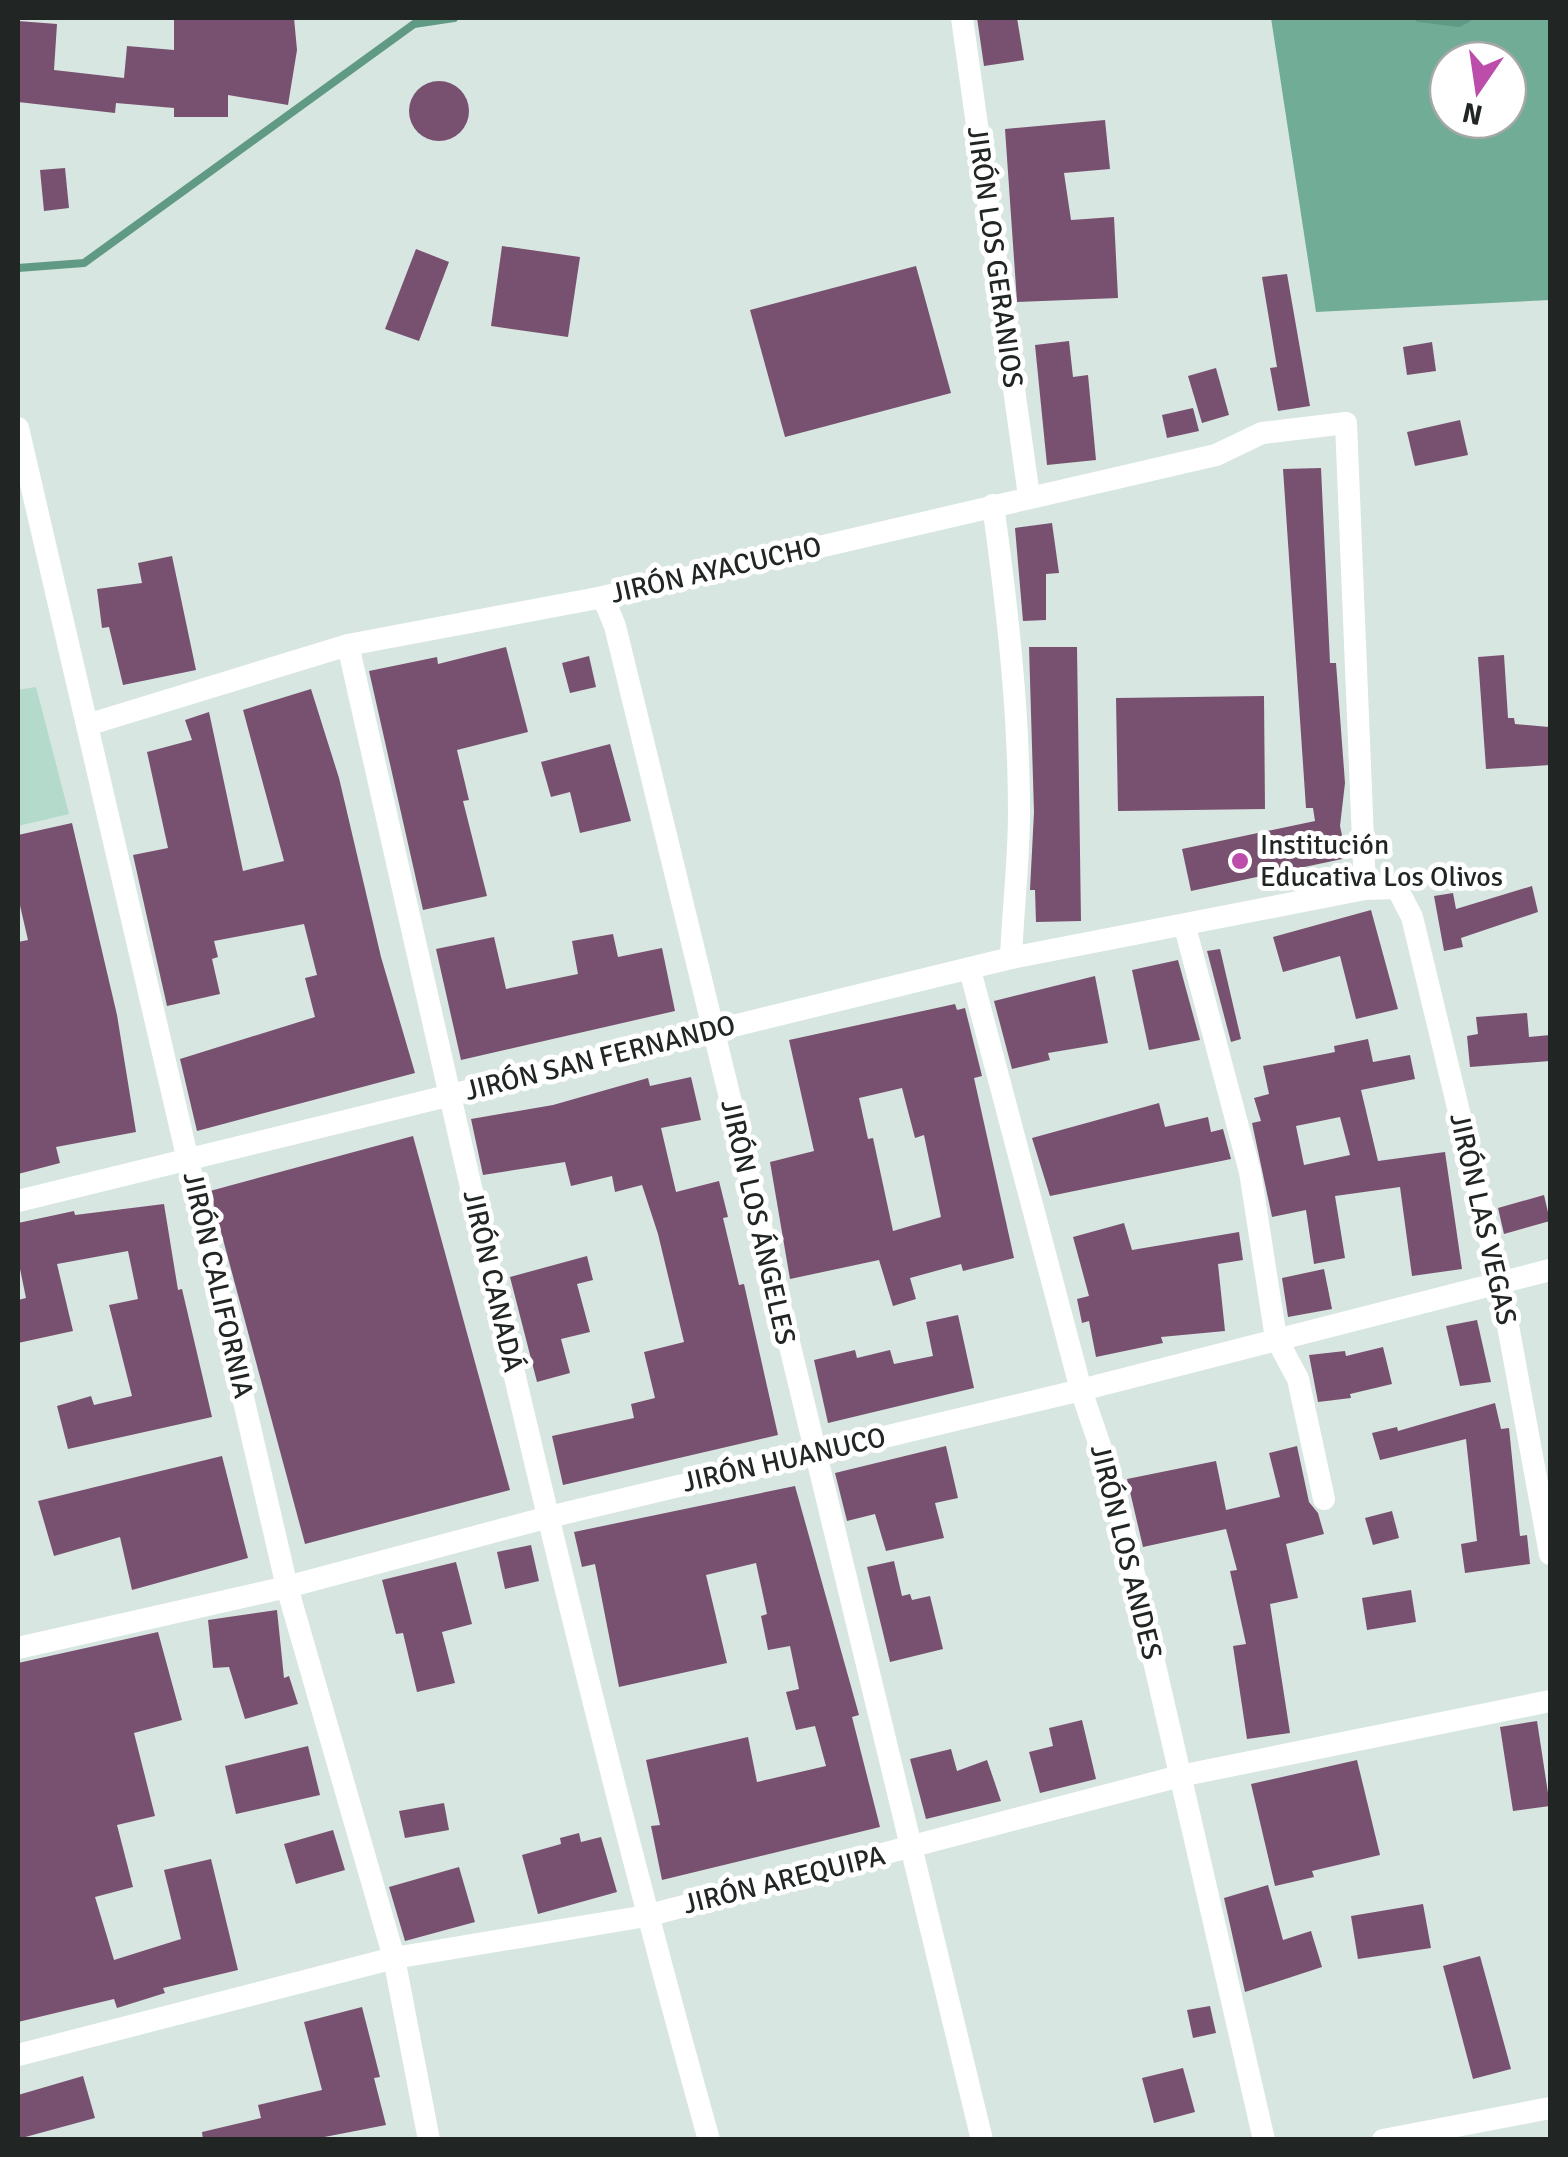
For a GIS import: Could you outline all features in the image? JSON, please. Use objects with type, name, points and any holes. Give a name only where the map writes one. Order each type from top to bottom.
[{"type":"street","name":"JIRÓN LOS GERANIOS","points":[[962,18],[1030,496]]},
{"type":"street","name":"JIRÓN AYACUCHO","points":[[87,725],[348,645],[603,597],[1216,455],[1262,433],[1346,423],[1365,888]]},
{"type":"street","name":"JIRÓN CALIFORNIA","points":[[18,428],[287,1587],[394,1958],[429,2140]]},
{"type":"street","points":[[993,505],[1008,615],[1016,728],[1019,813],[1011,958]]},
{"type":"street","name":"JIRÓN LOS ÁNGELES","points":[[603,597],[615,626],[812,1453],[982,2140]]},
{"type":"street","name":"JIRÓN CANADÁ","points":[[348,645],[549,1517],[646,1916],[709,2140]]},
{"type":"street","name":"JIRÓN SAN FERNANDO","points":[[18,1201],[190,1162],[1011,958],[1185,927],[1365,888],[1397,888]]},
{"type":"street","name":"JIRÓN LAS VEGAS","points":[[1397,888],[1412,917],[1500,1282],[1550,1554]]},
{"type":"street","points":[[1185,927],[1250,1172],[1276,1338],[1298,1380],[1324,1499]]},
{"type":"street","name":"JIRÓN LOS ANDES","points":[[970,970],[1082,1390],[1114,1487],[1264,2140]]},
{"type":"street","name":"JIRÓN HUANUCO","points":[[18,1648],[287,1587],[549,1517],[1082,1390],[1550,1270]]},
{"type":"street","name":"JIRÓN AREQUIPA","points":[[18,2055],[394,1958],[646,1916],[1180,1776],[1550,1701]]},
{"type":"street","points":[[1383,2140],[1550,2108]]},
{"type":"green space","points":[[1271,18],[1550,18],[1550,300],[1316,312]]},
{"type":"green space","points":[[36,687],[69,814],[18,826],[18,690]]},
{"type":"building","points":[[174,18],[294,18],[297,50],[288,105],[228,95],[228,117],[174,117],[174,108],[116,103],[115,113],[18,102],[18,21],[57,24],[54,70],[124,78],[127,46],[174,50]]},
{"type":"building","points":[[977,18],[1017,18],[1024,60],[984,66]]},
{"type":"building","points":[[439,81],[460,90],[469,111],[460,132],[439,141],[418,132],[409,111],[418,90]]},
{"type":"building","points":[[1105,120],[1110,169],[1064,173],[1071,220],[1114,217],[1118,298],[1017,302],[1005,129]]},
{"type":"building","points":[[65,168],[69,208],[44,211],[40,170]]},
{"type":"building","points":[[502,246],[580,257],[568,337],[491,326]]},
{"type":"building","points":[[416,249],[449,262],[419,341],[385,329]]},
{"type":"building","points":[[916,266],[951,393],[785,437],[750,310]]},
{"type":"building","points":[[1287,274],[1310,406],[1278,411],[1270,368],[1277,367],[1262,277]]},
{"type":"building","points":[[1069,341],[1073,377],[1088,375],[1096,460],[1047,465],[1035,345]]},
{"type":"building","points":[[1432,342],[1436,371],[1407,375],[1403,347]]},
{"type":"building","points":[[1216,368],[1229,415],[1202,423],[1188,376]]},
{"type":"building","points":[[1193,408],[1199,431],[1167,438],[1162,415]]},
{"type":"building","points":[[1460,420],[1468,455],[1415,466],[1407,432]]},
{"type":"building","points":[[1321,468],[1330,663],[1336,663],[1345,783],[1340,826],[1347,858],[1191,891],[1182,849],[1315,821],[1313,808],[1306,808],[1283,469]]},
{"type":"building","points":[[1052,523],[1059,573],[1046,574],[1046,620],[1023,621],[1015,528]]},
{"type":"building","points":[[172,556],[196,670],[123,685],[109,627],[102,628],[97,589],[142,583],[138,563]]},
{"type":"building","points":[[506,647],[528,732],[457,750],[469,800],[463,801],[487,896],[423,910],[369,671],[437,657],[438,664]]},
{"type":"building","points":[[1029,647],[1077,647],[1081,921],[1036,922],[1035,890],[1030,890],[1034,812]]},
{"type":"building","points":[[1504,655],[1508,718],[1514,718],[1515,724],[1549,727],[1550,765],[1486,769],[1478,657]]},
{"type":"building","points":[[589,656],[596,687],[570,693],[562,663]]},
{"type":"building","points":[[311,689],[339,778],[381,957],[415,1073],[197,1131],[180,1059],[315,1017],[305,978],[317,975],[304,924],[214,941],[218,957],[212,959],[220,994],[167,1006],[133,855],[168,848],[147,752],[192,740],[185,720],[209,712],[243,871],[284,861],[243,710]]},
{"type":"building","points":[[1264,696],[1265,809],[1118,811],[1116,698]]},
{"type":"building","points":[[610,744],[631,821],[580,833],[570,792],[551,797],[541,762]]},
{"type":"building","points":[[72,823],[117,1015],[136,1132],[56,1147],[60,1163],[18,1174],[18,942],[28,940],[18,897],[18,835]]},
{"type":"building","points":[[1532,886],[1538,912],[1461,938],[1463,947],[1444,951],[1434,896],[1453,893],[1456,909]]},
{"type":"building","points":[[1371,910],[1398,1009],[1356,1019],[1340,956],[1283,972],[1273,937]]},
{"type":"building","points":[[613,934],[618,957],[662,948],[675,1011],[461,1060],[436,949],[494,937],[506,989],[578,974],[572,941]]},
{"type":"building","points":[[1220,949],[1241,1039],[1231,1042],[1207,951]]},
{"type":"building","points":[[1178,960],[1200,1040],[1149,1050],[1132,970]]},
{"type":"building","points":[[1095,976],[1108,1043],[1048,1053],[1050,1060],[1012,1069],[994,1001]]},
{"type":"building","points":[[955,1004],[957,1010],[965,1008],[982,1076],[974,1078],[1014,1258],[963,1271],[961,1264],[910,1278],[916,1299],[893,1306],[879,1260],[790,1279],[770,1162],[814,1151],[789,1040]],"holes":[[[902,1088],[915,1138],[924,1135],[941,1217],[893,1231],[873,1138],[868,1139],[859,1098]]]},
{"type":"building","points":[[1527,1013],[1529,1037],[1550,1035],[1550,1061],[1470,1067],[1467,1036],[1478,1034],[1476,1017]]},
{"type":"building","points":[[1368,1039],[1373,1062],[1410,1055],[1415,1079],[1361,1090],[1378,1161],[1445,1152],[1462,1269],[1412,1276],[1400,1187],[1335,1196],[1345,1258],[1314,1264],[1306,1210],[1272,1217],[1252,1123],[1261,1121],[1254,1098],[1269,1094],[1263,1066],[1335,1052],[1334,1046]],"holes":[[[1340,1117],[1350,1155],[1304,1165],[1296,1126]]]},
{"type":"building","points":[[691,1077],[701,1120],[661,1128],[676,1192],[719,1181],[728,1217],[723,1218],[739,1285],[744,1284],[778,1435],[563,1485],[552,1436],[634,1418],[631,1404],[655,1398],[644,1352],[684,1342],[658,1234],[642,1185],[615,1192],[612,1176],[571,1186],[565,1162],[483,1175],[471,1119],[553,1105],[648,1078],[650,1086]]},
{"type":"building","points":[[1159,1103],[1165,1127],[1208,1117],[1211,1132],[1223,1129],[1231,1159],[1050,1196],[1032,1138]]},
{"type":"building","points":[[413,1136],[510,1490],[305,1544],[210,1191]]},
{"type":"building","points":[[1544,1195],[1550,1221],[1504,1234],[1498,1208]]},
{"type":"building","points":[[164,1204],[178,1290],[182,1289],[212,1417],[68,1449],[57,1406],[91,1396],[94,1405],[132,1396],[109,1305],[138,1299],[128,1251],[57,1264],[73,1331],[18,1343],[18,1300],[26,1298],[18,1259],[18,1223],[74,1211],[75,1215]]},
{"type":"building","points":[[1124,1223],[1132,1250],[1239,1232],[1243,1260],[1218,1264],[1225,1331],[1161,1337],[1163,1343],[1096,1357],[1089,1321],[1082,1323],[1077,1299],[1089,1296],[1073,1237]]},
{"type":"building","points":[[587,1256],[593,1280],[577,1284],[590,1332],[561,1339],[570,1373],[537,1382],[510,1277]]},
{"type":"building","points":[[1324,1269],[1332,1309],[1288,1317],[1282,1278]]},
{"type":"building","points":[[958,1315],[974,1388],[828,1423],[814,1360],[855,1350],[857,1358],[890,1350],[894,1364],[933,1356],[926,1322]]},
{"type":"building","points":[[1477,1320],[1491,1382],[1460,1386],[1446,1326]]},
{"type":"building","points":[[1383,1347],[1392,1384],[1350,1394],[1351,1398],[1318,1402],[1309,1355],[1345,1351],[1346,1356]]},
{"type":"building","points":[[1495,1403],[1501,1429],[1509,1428],[1520,1536],[1527,1535],[1530,1564],[1465,1573],[1461,1544],[1477,1541],[1466,1439],[1380,1460],[1372,1433],[1397,1427],[1398,1431]]},
{"type":"building","points":[[946,1446],[958,1498],[935,1503],[944,1538],[886,1551],[875,1514],[847,1521],[835,1473]]},
{"type":"building","points":[[1297,1446],[1309,1502],[1318,1513],[1324,1534],[1286,1544],[1298,1598],[1270,1604],[1290,1733],[1247,1739],[1233,1646],[1246,1644],[1230,1571],[1237,1570],[1226,1529],[1143,1547],[1127,1479],[1216,1461],[1226,1510],[1280,1497],[1269,1453]]},
{"type":"building","points":[[222,1456],[248,1558],[132,1590],[120,1537],[54,1556],[38,1501]]},
{"type":"building","points":[[795,1486],[859,1715],[852,1717],[880,1827],[662,1880],[651,1826],[660,1825],[646,1760],[748,1737],[757,1782],[826,1766],[815,1726],[796,1730],[786,1692],[799,1689],[790,1646],[768,1650],[761,1616],[767,1614],[756,1563],[706,1575],[727,1663],[619,1687],[595,1564],[582,1567],[574,1532]]},
{"type":"building","points":[[1392,1511],[1399,1538],[1373,1545],[1365,1518]]},
{"type":"building","points":[[531,1545],[539,1581],[505,1589],[497,1552]]},
{"type":"building","points":[[894,1561],[902,1596],[910,1594],[912,1600],[930,1596],[943,1649],[890,1662],[867,1567]]},
{"type":"building","points":[[456,1562],[472,1624],[442,1632],[455,1683],[417,1692],[403,1633],[396,1634],[382,1580]]},
{"type":"building","points":[[1411,1590],[1416,1622],[1367,1630],[1362,1598]]},
{"type":"building","points":[[277,1610],[284,1678],[289,1676],[298,1704],[245,1719],[229,1667],[213,1668],[208,1620]]},
{"type":"building","points":[[158,1632],[182,1720],[134,1733],[155,1816],[117,1825],[133,1887],[95,1897],[114,1960],[181,1939],[164,1870],[211,1859],[238,1970],[163,1988],[165,1993],[117,2008],[114,1999],[18,2022],[18,1663]]},
{"type":"building","points":[[1082,1720],[1096,1779],[1040,1793],[1029,1752],[1053,1746],[1049,1728]]},
{"type":"building","points":[[1537,1721],[1550,1806],[1513,1811],[1500,1727]]},
{"type":"building","points":[[308,1746],[320,1795],[236,1814],[225,1766]]},
{"type":"building","points":[[951,1749],[957,1771],[987,1760],[1001,1801],[926,1819],[910,1759]]},
{"type":"building","points":[[1357,1760],[1380,1855],[1312,1871],[1314,1877],[1275,1886],[1251,1784]]},
{"type":"building","points":[[444,1803],[449,1830],[405,1838],[399,1811]]},
{"type":"building","points":[[333,1830],[345,1870],[296,1884],[284,1844]]},
{"type":"building","points":[[579,1833],[581,1842],[601,1837],[617,1892],[538,1914],[522,1855],[561,1844],[560,1838]]},
{"type":"building","points":[[459,1867],[475,1922],[405,1941],[389,1887]]},
{"type":"building","points":[[1268,1885],[1283,1940],[1311,1931],[1322,1967],[1245,1992],[1224,1898]]},
{"type":"building","points":[[1423,1904],[1431,1948],[1358,1959],[1351,1916]]},
{"type":"building","points":[[1480,1956],[1511,2069],[1473,2079],[1443,1966]]},
{"type":"building","points":[[1210,2006],[1216,2033],[1193,2038],[1187,2010]]},
{"type":"building","points":[[362,2007],[380,2077],[374,2078],[386,2125],[309,2140],[203,2140],[202,2132],[261,2118],[258,2105],[322,2090],[304,2022]]},
{"type":"building","points":[[1183,2068],[1195,2112],[1154,2123],[1142,2078]]},
{"type":"building","points":[[83,2076],[95,2118],[18,2139],[18,2095]]},
{"type":"waterway","points":[[18,268],[84,263],[414,24],[454,18]]},
{"type":"waterway","points":[[1419,18],[1459,23],[1468,18]]},
{"type":"place","name":"Institución Educativa Los Olivos","points":[[1240,861]]}]
